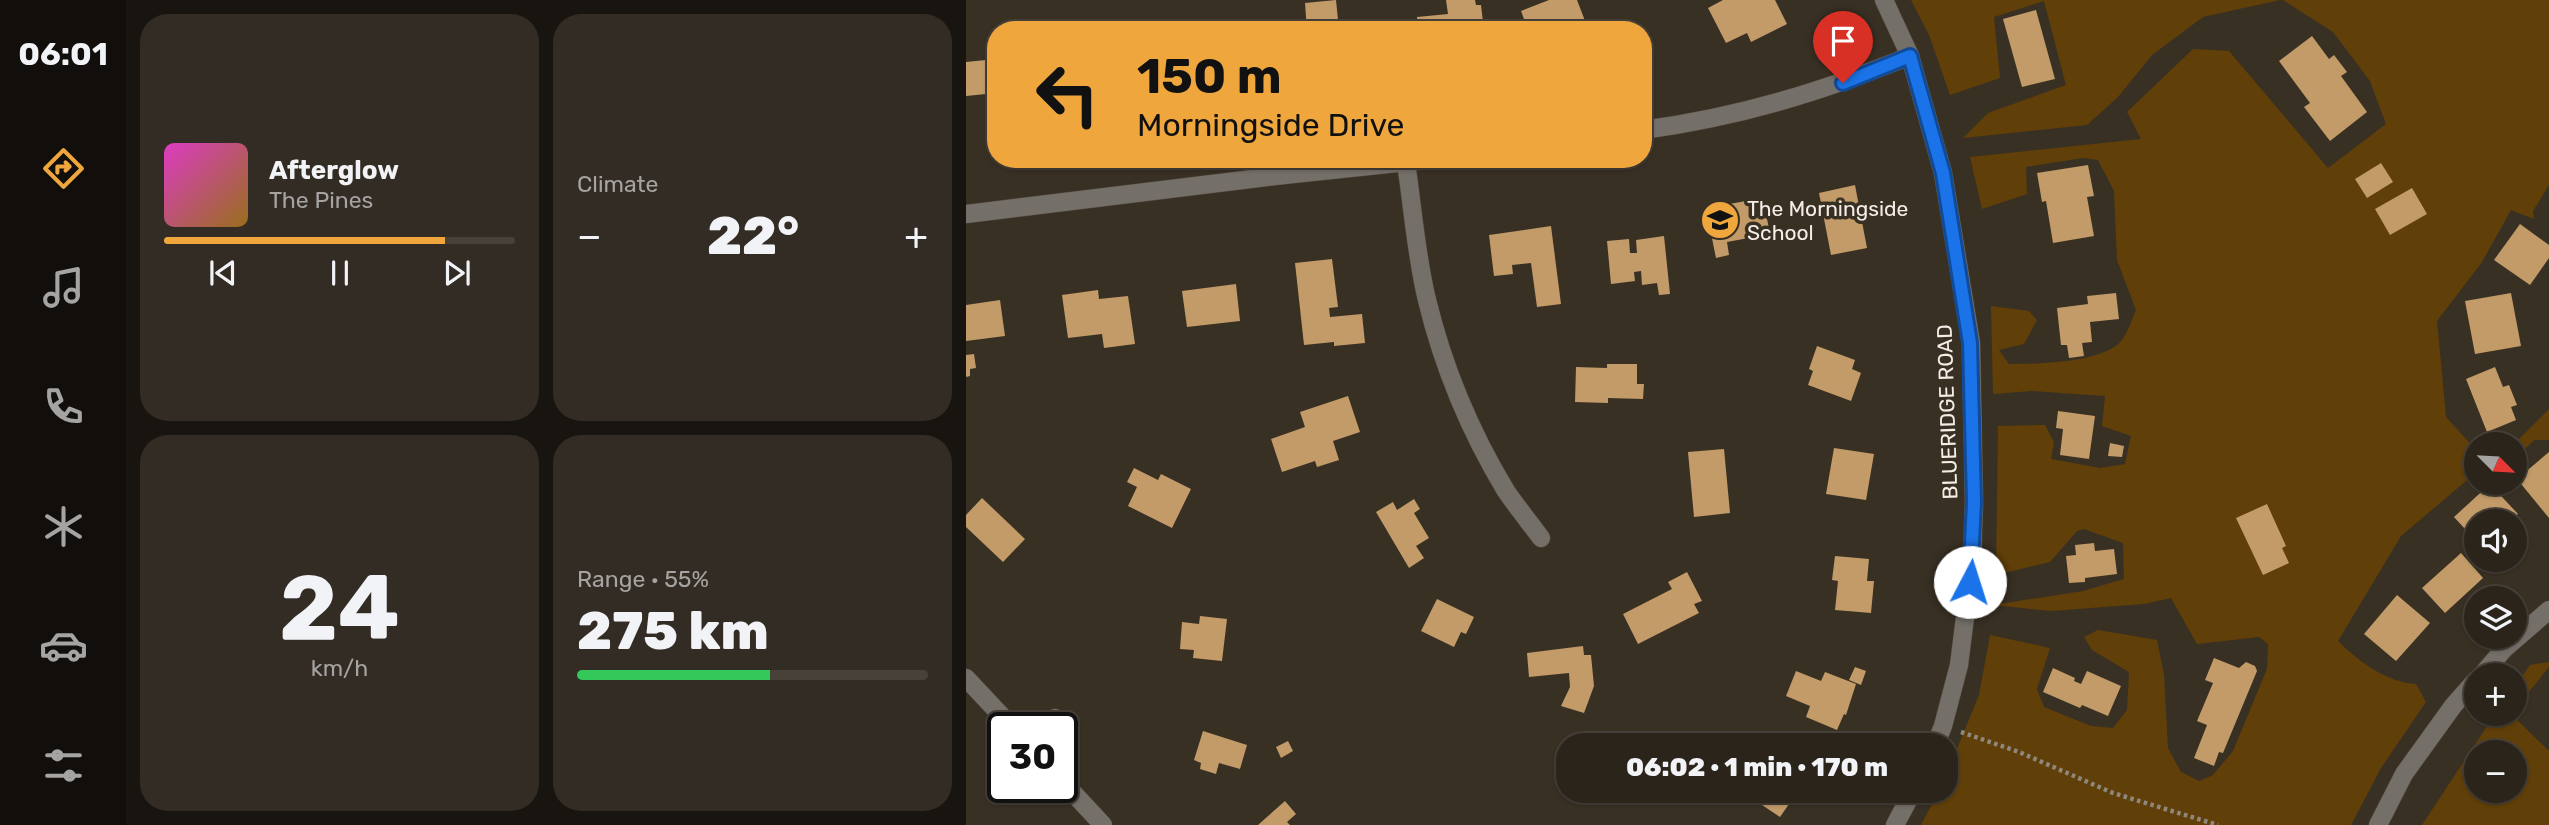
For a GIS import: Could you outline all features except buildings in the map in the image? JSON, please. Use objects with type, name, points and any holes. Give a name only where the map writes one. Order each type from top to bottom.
[{"type":"street","name":"BLUERIDGE ROAD","points":[[1884,0],[1910,56],[1943,173],[1970,343],[1974,502],[1972,562],[1959,665],[1940,733]]},
{"type":"street","points":[[1652,129],[1692,124],[1782,102],[1843,83],[1910,56]]},
{"type":"street","points":[[966,214],[1355,168]]},
{"type":"street","points":[[1407,168],[1427,300],[1457,392],[1507,491],[1541,538]]},
{"type":"street","points":[[2492,663],[2504,649],[2549,610]]},
{"type":"street","points":[[966,678],[998,712]]},
{"type":"street","points":[[2378,825],[2404,774],[2464,694]]},
{"type":"street","points":[[1078,798],[1103,825]]},
{"type":"street","points":[[1895,825],[1907,803]]},
{"type":"path","points":[[1943,726],[2019,752],[2113,793],[2218,825]]},
{"type":"shaded area","points":[[1911,0],[2280,0],[2203,17],[2152,55],[2118,97],[2087,125],[1963,138],[1988,113],[2066,85],[2044,1],[1994,17],[2000,78],[1950,95],[1929,35]]},
{"type":"shaded area","points":[[2283,0],[2549,0],[2549,185],[2533,211],[2534,219],[2511,210],[2482,262],[2437,321],[2446,417],[2464,437],[2464,483],[2401,536],[2338,641],[2374,670],[2395,680],[2416,684],[2426,702],[2381,768],[2351,825],[1921,825],[1933,803],[1958,803],[1958,747],[1979,695],[1990,635],[2050,648],[2037,689],[2044,707],[2091,726],[2113,728],[2127,710],[2129,672],[2092,650],[2084,637],[2098,630],[2157,640],[2164,675],[2168,748],[2181,772],[2199,781],[2213,775],[2233,751],[2267,669],[2268,644],[2259,637],[2197,644],[2171,598],[2144,604],[2051,611],[1993,605],[2083,591],[2124,579],[2123,543],[2084,529],[2077,531],[2050,562],[1996,575],[1998,426],[2045,425],[2054,442],[2051,459],[2100,468],[2125,464],[2131,436],[2102,426],[2105,396],[2032,391],[1993,394],[1991,306],[2029,311],[2037,320],[2024,344],[1999,350],[2009,364],[2069,361],[2113,348],[2122,340],[2136,310],[2117,260],[2114,191],[2098,160],[2083,158],[2026,167],[2027,194],[1982,209],[1970,157],[2141,139],[2127,112],[2193,49],[2229,51],[2328,168],[2386,124],[2370,81],[2333,32]]},
{"type":"shaded area","points":[[2549,409],[2549,440],[2534,440],[2527,447],[2526,432]]},
{"type":"shaded area","points":[[2549,662],[2549,667],[2527,694],[2527,669],[2530,665]]},
{"type":"shaded area","points":[[2487,726],[2523,726],[2549,751],[2549,825],[2422,825],[2464,761],[2464,803],[2527,803],[2527,740],[2478,740]]},
{"type":"place","name":"The Morningside School","points":[[1720,220]]},
{"type":"route","points":[[1843,83],[1910,56],[1943,173],[1970,343],[1974,502],[1970,582]]}]
